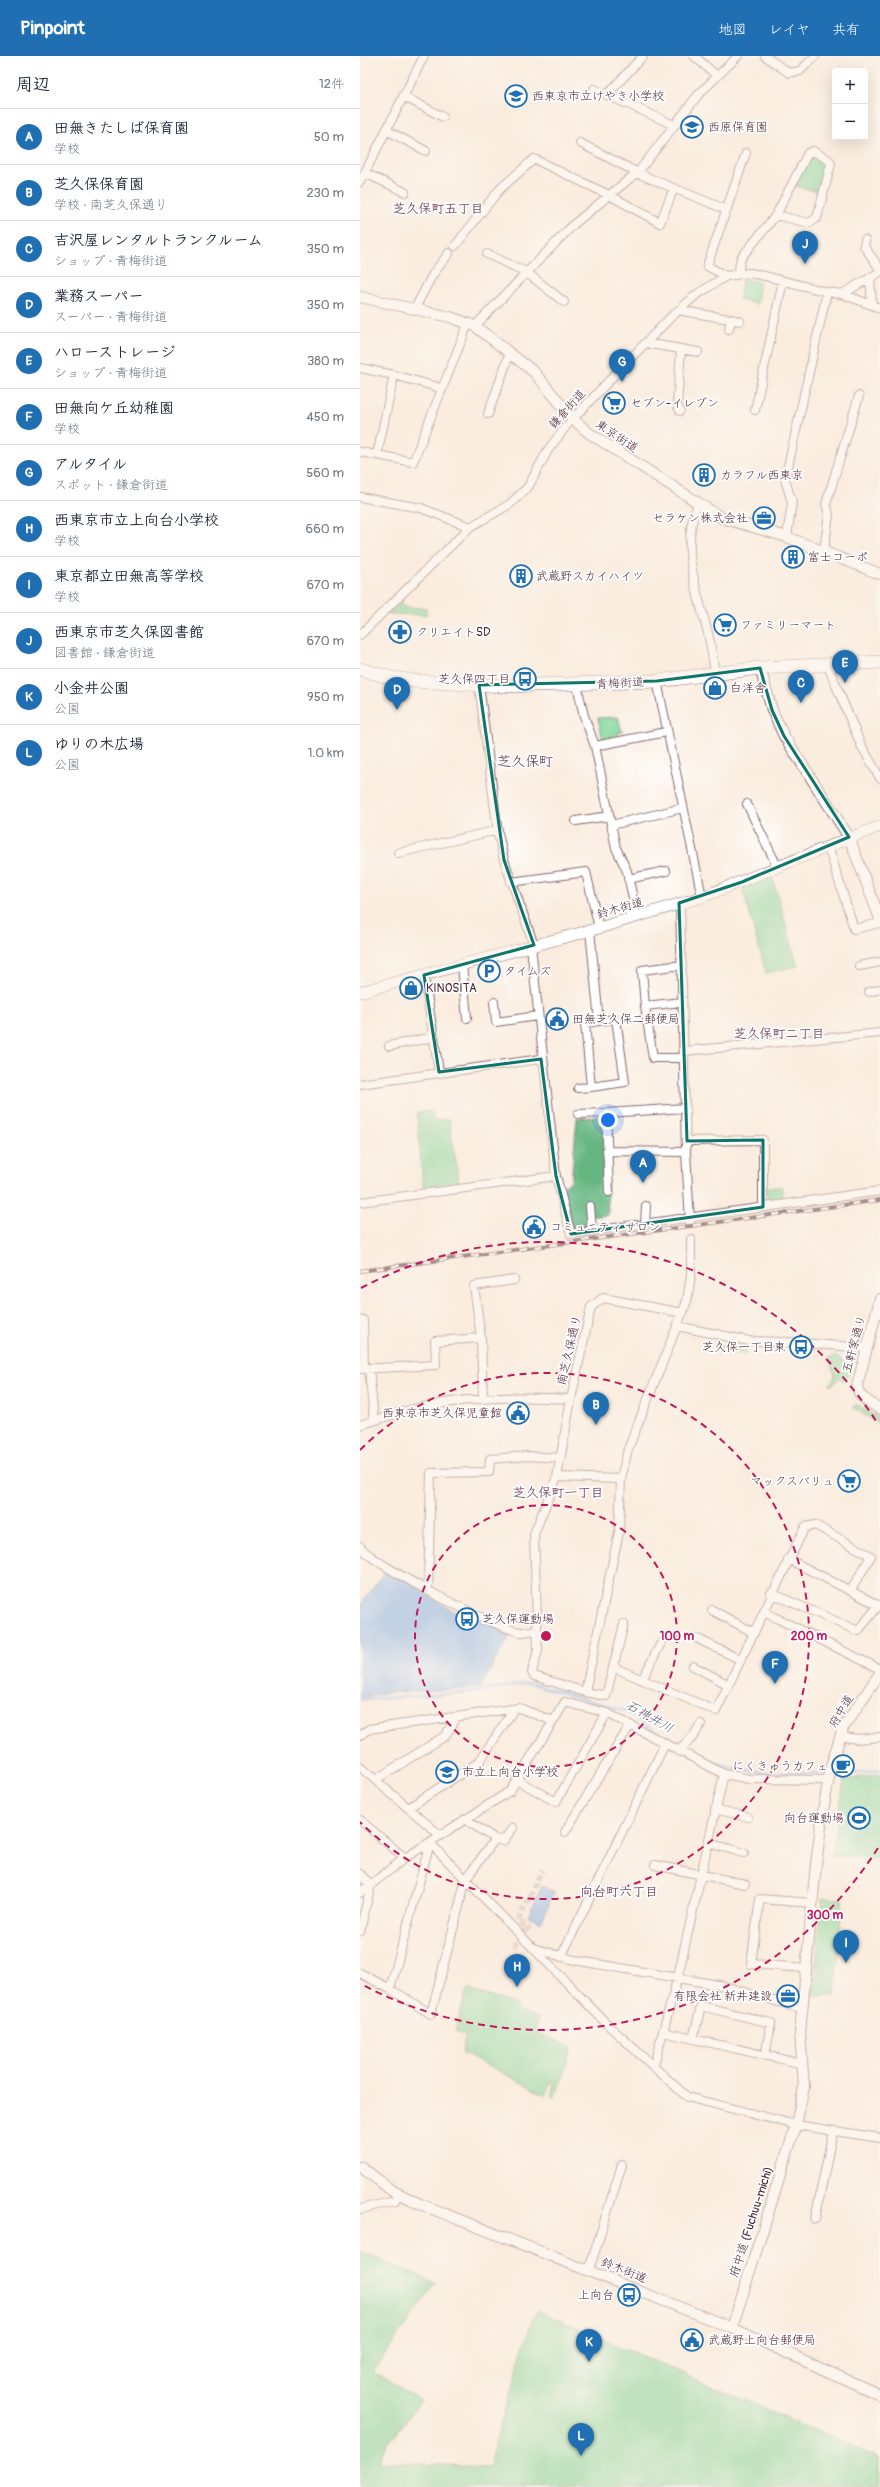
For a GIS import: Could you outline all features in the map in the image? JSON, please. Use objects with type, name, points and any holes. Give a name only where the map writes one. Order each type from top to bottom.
[{"type":"main road","name":"青梅街道","points":[[360,669],[392,678],[479,685],[577,685],[657,681],[760,668],[828,666],[880,662]]},
{"type":"main road","name":"鈴木街道","points":[[360,992],[594,929],[702,897],[849,837],[880,826]]},
{"type":"street","points":[[360,182],[424,56]]},
{"type":"street","points":[[607,95],[644,56]]},
{"type":"street","points":[[694,56],[716,76]]},
{"type":"street","points":[[360,452],[413,462],[442,388],[472,325],[574,224],[611,196],[639,171],[674,125],[716,76],[738,56]]},
{"type":"street","points":[[765,56],[789,73],[800,71],[815,56]]},
{"type":"street","points":[[594,89],[674,125]]},
{"type":"street","points":[[403,96],[443,117]]},
{"type":"street","points":[[386,130],[426,151]]},
{"type":"street","points":[[580,143],[639,171],[642,175],[727,210]]},
{"type":"street","points":[[738,274],[741,258],[776,215],[808,153],[813,151],[829,160],[831,164],[817,218],[809,223],[776,215]]},
{"type":"street","points":[[726,276],[707,266],[746,152]]},
{"type":"street","points":[[455,246],[499,190],[534,159],[611,196],[660,223],[674,188]]},
{"type":"street","points":[[365,173],[405,192]]},
{"type":"street","points":[[842,294],[870,278],[880,270],[864,246],[865,240]]},
{"type":"street","points":[[414,310],[433,274],[449,253]]},
{"type":"street","points":[[487,254],[526,272],[564,302]]},
{"type":"street","name":"鎌倉街道","points":[[360,635],[470,528],[510,504],[528,487],[548,450],[573,419],[645,343],[678,310],[696,295],[726,276],[750,273],[827,292],[842,294],[876,306]]},
{"type":"street","points":[[870,278],[876,306]]},
{"type":"street","points":[[755,410],[783,281]]},
{"type":"street","points":[[787,537],[792,502],[785,480],[827,292]]},
{"type":"street","name":"東京街道","points":[[360,297],[450,317],[472,325],[534,372],[573,419],[606,445],[698,504],[722,518],[787,537],[824,550],[880,574]]},
{"type":"street","points":[[678,310],[740,321]]},
{"type":"street","points":[[729,329],[731,319]]},
{"type":"street","points":[[645,343],[698,352]]},
{"type":"street","points":[[680,411],[677,405],[681,350]]},
{"type":"street","points":[[488,414],[510,353]]},
{"type":"street","points":[[360,368],[394,375],[442,388]]},
{"type":"street","points":[[378,455],[394,375]]},
{"type":"street","points":[[824,550],[829,514],[826,504],[859,396]]},
{"type":"street","points":[[360,497],[421,508],[470,528]]},
{"type":"street","points":[[698,504],[689,542],[690,565],[708,634],[715,673]]},
{"type":"street","points":[[828,666],[861,745],[880,778]]},
{"type":"street","points":[[760,668],[772,710],[784,736],[849,837],[880,919]]},
{"type":"street","points":[[657,681],[666,732],[702,897]]},
{"type":"street","points":[[479,685],[498,830],[511,882],[532,946],[537,1016],[556,1176],[571,1234],[645,1224],[691,1220],[763,1207],[880,1191]]},
{"type":"street","points":[[577,685],[584,716],[595,746],[616,848],[628,879],[637,917]]},
{"type":"street","points":[[595,746],[666,732]]},
{"type":"street","points":[[747,804],[777,866]]},
{"type":"street","points":[[611,825],[683,808]]},
{"type":"street","points":[[576,820],[609,816]]},
{"type":"street","points":[[398,853],[498,830]]},
{"type":"street","points":[[828,846],[854,929],[880,923]]},
{"type":"street","points":[[628,879],[666,871]]},
{"type":"street","points":[[511,882],[586,872],[594,929],[599,1021]]},
{"type":"street","points":[[680,903],[687,1141],[686,1152],[691,1220]]},
{"type":"street","points":[[859,966],[880,962]]},
{"type":"street","points":[[462,965],[467,1018]]},
{"type":"street","points":[[682,965],[642,970],[652,1058],[880,1033]]},
{"type":"street","points":[[424,975],[439,1072]]},
{"type":"street","points":[[869,992],[880,989]]},
{"type":"street","points":[[494,1002],[496,1022],[537,1016]]},
{"type":"street","points":[[645,1006],[682,1002]]},
{"type":"street","points":[[578,1088],[591,1087],[624,1082],[616,1019],[585,1023],[591,1087]]},
{"type":"street","points":[[389,1046],[434,1037]]},
{"type":"street","points":[[360,1084],[542,1059]]},
{"type":"street","points":[[578,1114],[686,1108]]},
{"type":"street","points":[[606,1113],[609,1192]]},
{"type":"street","points":[[687,1141],[763,1140],[763,1207]]},
{"type":"street","points":[[607,1151],[686,1152]]},
{"type":"street","points":[[360,1202],[556,1176]]},
{"type":"street","points":[[590,1206],[592,1231]]},
{"type":"street","points":[[645,1224],[646,1206]]},
{"type":"street","points":[[624,1624],[615,1668],[606,1696],[585,1692],[619,1532],[621,1479],[628,1450],[641,1411],[683,1313],[691,1275],[692,1239]]},
{"type":"street","points":[[483,1399],[481,1338],[474,1286],[514,1280]]},
{"type":"street","name":"南芝久保通り","points":[[585,1692],[534,1676],[532,1672],[538,1650],[536,1630],[534,1534],[557,1477],[571,1399],[591,1307],[603,1298],[683,1313]]},
{"type":"street","name":"五軒家通り","points":[[880,1299],[857,1386],[858,1392],[863,1399],[880,1408]]},
{"type":"street","points":[[363,1320],[365,1369],[374,1420]]},
{"type":"street","points":[[677,1326],[748,1341],[789,1342],[866,1348]]},
{"type":"street","points":[[365,1369],[436,1365],[435,1341],[481,1338]]},
{"type":"street","points":[[360,1425],[428,1406],[483,1399],[532,1396],[571,1399]]},
{"type":"street","points":[[428,1590],[431,1473],[489,1472],[490,1459],[527,1456],[561,1458]]},
{"type":"street","points":[[557,1477],[621,1479]]},
{"type":"street","points":[[615,1668],[716,1710],[764,1612],[771,1593],[805,1527],[815,1525],[871,1556],[851,1590]]},
{"type":"street","points":[[360,1546],[363,1551],[463,1610],[521,1632],[536,1630]]},
{"type":"street","points":[[771,1593],[858,1630],[879,1605],[788,1559]]},
{"type":"street","points":[[712,1610],[754,1633]]},
{"type":"street","points":[[764,1612],[880,1669]]},
{"type":"street","points":[[698,1639],[741,1660]]},
{"type":"street","points":[[642,1680],[661,1643]]},
{"type":"street","points":[[693,1666],[729,1685]]},
{"type":"street","name":"府中道","points":[[807,1968],[812,1903],[823,1811],[831,1766],[843,1728],[880,1673]]},
{"type":"street","points":[[360,1893],[405,1858],[510,1791],[565,1702],[607,1713],[724,1774],[749,1779],[829,1779]]},
{"type":"street","points":[[360,1735],[370,1729],[519,1708],[553,1721]]},
{"type":"street","points":[[408,1808],[479,1762],[514,1709]]},
{"type":"street","points":[[516,1780],[556,1802],[607,1713]]},
{"type":"street","points":[[375,1780],[445,1736],[457,1717]]},
{"type":"street","points":[[678,1751],[687,1743],[700,1724]]},
{"type":"street","points":[[566,1832],[630,1725]]},
{"type":"street","points":[[840,1736],[857,1739],[880,1737]]},
{"type":"street","points":[[561,1957],[665,1744]]},
{"type":"street","points":[[360,1767],[440,1835]]},
{"type":"street","points":[[654,2065],[678,1976],[724,1774]]},
{"type":"street","points":[[716,1809],[748,1817]]},
{"type":"street","points":[[465,1819],[495,1839],[503,1841],[513,1828]]},
{"type":"street","points":[[360,1820],[405,1858]]},
{"type":"street","points":[[360,1973],[431,2014],[466,1879],[495,1839]]},
{"type":"street","points":[[430,1843],[608,2025],[654,2065],[687,2097],[796,2125],[880,2138]]},
{"type":"street","points":[[390,1989],[430,1843]]},
{"type":"street","points":[[708,1843],[744,1853]]},
{"type":"street","points":[[655,1865],[745,1884]]},
{"type":"street","points":[[360,1874],[371,1885]]},
{"type":"street","points":[[360,1931],[371,1885]]},
{"type":"street","points":[[807,1968],[751,1964],[760,1899],[812,1903]]},
{"type":"street","points":[[533,1948],[561,1957],[678,1976],[738,1989],[803,2009]]},
{"type":"street","name":"府中道 (Fuchuu-michi)","points":[[732,2328],[796,2125],[804,2087],[800,2033],[807,1968]]},
{"type":"street","points":[[693,2038],[701,2006],[736,2014],[771,2023],[764,2056]]},
{"type":"street","points":[[663,2032],[802,2064]]},
{"type":"street","points":[[815,2219],[833,2131]]},
{"type":"street","points":[[589,2270],[622,2165]]},
{"type":"street","name":"鈴木街道","points":[[360,2166],[397,2193],[732,2328],[880,2395]]},
{"type":"street","points":[[360,2210],[395,2201],[397,2193]]},
{"type":"highlighted area","points":[[760,668],[772,710],[784,736],[849,837],[742,882],[679,903],[687,1141],[763,1140],[763,1207],[571,1234],[556,1176],[541,1059],[439,1072],[424,975],[534,945],[504,860],[479,685],[657,681]]},
{"type":"green space","points":[[814,155],[826,162],[827,166],[821,192],[795,186],[810,156]]},
{"type":"green space","points":[[742,279],[760,282],[757,304],[739,300]]},
{"type":"green space","points":[[402,597],[402,607],[426,608],[426,615],[386,614]]},
{"type":"green space","points":[[618,717],[622,732],[618,732],[619,735],[605,738],[605,741],[603,741],[598,718]]},
{"type":"green space","points":[[771,873],[798,966],[766,973],[742,887]]},
{"type":"green space","points":[[432,1111],[433,1121],[449,1119],[459,1181],[423,1187],[417,1112]]},
{"type":"green space","points":[[605,1116],[608,1215],[589,1217],[591,1230],[572,1231],[563,1186],[571,1181],[577,1118]]},
{"type":"green space","points":[[766,1187],[782,1187],[782,1202],[768,1203]]},
{"type":"green space","points":[[718,1345],[746,1348],[746,1354],[724,1353],[717,1350]]},
{"type":"green space","points":[[835,1356],[846,1362],[849,1367],[849,1374],[843,1380],[839,1377],[835,1383],[829,1386],[835,1376],[829,1358]]},
{"type":"green space","points":[[855,1404],[880,1418],[880,1424],[853,1408]]},
{"type":"green space","name":"向台運動場","points":[[880,1774],[880,1858],[832,1856],[844,1780]]},
{"type":"green space","points":[[822,1898],[843,1899],[835,1996],[813,1995]]},
{"type":"green space","points":[[467,1989],[517,2005],[515,2011],[538,2018],[535,2032],[572,2047],[556,2096],[551,2095],[554,2084],[550,2083],[545,2095],[462,2052],[466,2035],[455,2032]]},
{"type":"green space","points":[[360,2251],[436,2283],[373,2371],[421,2401],[384,2449],[379,2462],[488,2467],[531,2323],[537,2311],[880,2458],[880,2487],[360,2487]]},
{"type":"water","points":[[387,1568],[451,1610],[512,1632],[480,1688],[388,1693],[360,1698],[360,1606]]},
{"type":"water","points":[[542,1886],[554,1892],[541,1922],[528,1916]]},
{"type":"waterway","name":"石神井川","points":[[360,1700],[474,1692],[529,1683],[626,1711],[655,1731],[709,1760],[732,1768],[772,1773],[827,1773]]},
{"type":"waterway","name":"石神井川","points":[[832,1773],[858,1773],[880,1770]]},
{"type":"tunnel","points":[[515,1947],[518,1939],[528,1928],[518,1921],[542,1870]]},
{"type":"railway","points":[[360,1271],[880,1200]]},
{"type":"place","name":"西東京市立けやき小学校","points":[[516,96]]},
{"type":"place","name":"西原保育園","points":[[692,127]]},
{"type":"place","name":"西東京市芝久保図書館","points":[[805,264]]},
{"type":"place","name":"アルタイル","points":[[622,382]]},
{"type":"place","name":"セブン-イレブン","points":[[614,403]]},
{"type":"place","name":"カラフル西東京","points":[[704,475]]},
{"type":"place","name":"セラケン株式会社","points":[[764,518]]},
{"type":"place","name":"富士コーポ","points":[[793,557]]},
{"type":"place","name":"武蔵野スカイハイツ","points":[[521,576]]},
{"type":"place","name":"ファミリーマート","points":[[725,625]]},
{"type":"place","name":"クリエイトSD","points":[[400,632]]},
{"type":"place","name":"芝久保四丁目","points":[[525,679]]},
{"type":"place","name":"ハローストレージ","points":[[845,683]]},
{"type":"place","name":"白洋舎","points":[[715,688]]},
{"type":"place","name":"吉沢屋レンタルトランクルーム","points":[[801,703]]},
{"type":"place","name":"業務スーパー","points":[[397,710]]},
{"type":"place","name":"タイムズ","points":[[489,971]]},
{"type":"place","name":"KINOSITA","points":[[411,988]]},
{"type":"place","name":"田無芝久保二郵便局","points":[[557,1019]]},
{"type":"place","name":"田無きたしば保育園","points":[[643,1183]]},
{"type":"place","name":"コミュニティ サロン","points":[[534,1227]]},
{"type":"place","name":"芝久保一丁目東","points":[[801,1347]]},
{"type":"place","name":"西東京市芝久保児童館","points":[[518,1413]]},
{"type":"place","name":"芝久保保育園","points":[[596,1425]]},
{"type":"place","name":"マックスバリュ","points":[[849,1481]]},
{"type":"place","name":"芝久保運動場","points":[[467,1619]]},
{"type":"place","name":"田無向ケ丘幼稚園","points":[[775,1684]]},
{"type":"place","name":"にくきゅうカフェ","points":[[843,1766]]},
{"type":"place","name":"市立上向台小学校","points":[[447,1772]]},
{"type":"place","name":"向台運動場","points":[[859,1818]]},
{"type":"place","name":"東京都立田無高等学校","points":[[846,1963]]},
{"type":"place","name":"西東京市立上向台小学校","points":[[517,1987]]},
{"type":"place","name":"有限会社 新井建設","points":[[788,1996]]},
{"type":"place","name":"上向台","points":[[629,2295]]},
{"type":"place","name":"武蔵野上向台郵便局","points":[[692,2340]]},
{"type":"place","name":"小金井公園","points":[[589,2362]]},
{"type":"place","name":"ゆりの木広場","points":[[581,2456]]},
{"type":"district","name":"芝久保町五丁目","points":[[438,208]]},
{"type":"district","name":"芝久保町","points":[[525,761]]},
{"type":"district","name":"芝久保町二丁目","points":[[779,1033]]},
{"type":"district","name":"芝久保町一丁目","points":[[558,1492]]},
{"type":"district","name":"向台町六丁目","points":[[619,1891]]}]
